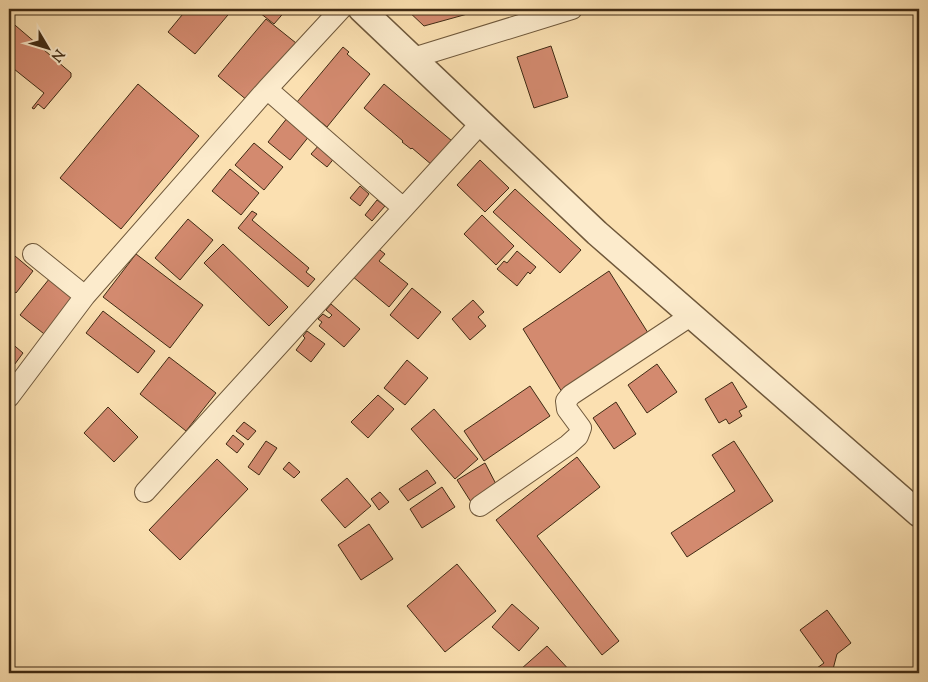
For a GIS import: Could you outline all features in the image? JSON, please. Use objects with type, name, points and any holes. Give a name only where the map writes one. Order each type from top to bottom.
[{"type":"street","points":[[9,397],[85,296],[267,89],[341,9]]},
{"type":"street","points":[[360,9],[597,233],[919,514]]},
{"type":"street","points":[[413,58],[572,9]]},
{"type":"street","points":[[267,89],[402,207]]},
{"type":"street","points":[[145,492],[402,207],[481,123]]},
{"type":"street","points":[[34,254],[85,296]]},
{"type":"street","points":[[480,506],[568,445],[578,436],[580,428],[568,409],[566,401],[570,395],[692,315]]},
{"type":"building","points":[[187,9],[233,9],[195,54],[168,32]]},
{"type":"building","points":[[255,9],[287,9],[274,24]]},
{"type":"building","points":[[406,9],[470,9],[471,13],[424,26]]},
{"type":"building","points":[[266,19],[296,43],[248,101],[218,76]]},
{"type":"building","points":[[9,20],[71,73],[71,77],[44,109],[38,104],[34,109],[32,108],[44,93],[9,65]]},
{"type":"building","points":[[551,46],[568,97],[534,108],[517,57]]},
{"type":"building","points":[[343,47],[349,52],[347,54],[370,74],[327,127],[297,102]]},
{"type":"building","points":[[138,84],[199,136],[121,229],[60,178]]},
{"type":"building","points":[[384,84],[452,141],[432,165],[402,142],[364,108]]},
{"type":"building","points":[[292,112],[314,130],[290,160],[268,142]]},
{"type":"building","points":[[254,143],[283,167],[264,190],[235,165]]},
{"type":"building","points":[[320,144],[336,156],[327,167],[311,154]]},
{"type":"building","points":[[480,160],[509,188],[485,212],[457,185]]},
{"type":"building","points":[[230,169],[259,193],[241,215],[212,191]]},
{"type":"building","points":[[360,186],[369,194],[360,206],[350,198]]},
{"type":"building","points":[[515,189],[581,250],[560,273],[493,212]]},
{"type":"building","points":[[377,200],[385,206],[372,221],[365,215]]},
{"type":"building","points":[[252,211],[257,214],[252,220],[309,268],[306,272],[315,279],[308,287],[238,228]]},
{"type":"building","points":[[482,215],[514,246],[496,265],[464,234]]},
{"type":"building","points":[[188,219],[213,240],[180,280],[155,258]]},
{"type":"building","points":[[223,244],[288,307],[269,326],[204,263]]},
{"type":"building","points":[[376,247],[385,254],[379,261],[408,284],[389,307],[352,276]]},
{"type":"building","points":[[9,251],[33,271],[16,293],[9,287]]},
{"type":"building","points":[[517,251],[536,267],[530,274],[528,272],[517,286],[497,269],[504,261],[507,263]]},
{"type":"building","points":[[136,254],[203,305],[170,348],[103,297]]},
{"type":"building","points":[[609,271],[650,336],[562,392],[523,329]]},
{"type":"building","points":[[54,273],[82,294],[48,337],[20,315]]},
{"type":"building","points":[[412,288],[441,312],[418,339],[390,315]]},
{"type":"building","points":[[473,300],[484,312],[478,317],[486,326],[470,340],[452,319]]},
{"type":"building","points":[[331,304],[360,329],[344,347],[319,326],[322,322],[318,319],[323,314],[329,318],[332,315],[326,310]]},
{"type":"building","points":[[103,311],[155,351],[138,373],[86,333]]},
{"type":"building","points":[[307,331],[325,344],[311,362],[296,350],[305,338],[303,336]]},
{"type":"building","points":[[9,341],[23,353],[9,372]]},
{"type":"building","points":[[169,357],[216,393],[186,431],[140,394]]},
{"type":"building","points":[[407,360],[428,378],[405,405],[384,388]]},
{"type":"building","points":[[657,364],[677,392],[647,413],[628,385]]},
{"type":"building","points":[[732,382],[747,407],[739,411],[742,416],[729,424],[726,419],[719,423],[705,399]]},
{"type":"building","points":[[530,386],[550,416],[484,461],[464,431]]},
{"type":"building","points":[[378,395],[394,409],[368,438],[351,422]]},
{"type":"building","points":[[616,402],[636,434],[614,449],[593,418]]},
{"type":"building","points":[[108,407],[138,437],[114,462],[84,433]]},
{"type":"building","points":[[434,409],[478,459],[455,479],[411,429]]},
{"type":"building","points":[[244,422],[256,431],[248,440],[236,431]]},
{"type":"building","points":[[233,435],[244,444],[237,453],[226,444]]},
{"type":"building","points":[[266,441],[277,448],[259,475],[248,467]]},
{"type":"building","points":[[734,441],[773,501],[687,557],[671,533],[735,491],[712,455]]},
{"type":"building","points":[[577,457],[600,487],[537,536],[619,641],[602,655],[496,520]]},
{"type":"building","points":[[217,459],[248,489],[180,560],[149,530]]},
{"type":"building","points":[[289,462],[300,472],[294,478],[283,469]]},
{"type":"building","points":[[485,463],[497,486],[471,502],[457,480]]},
{"type":"building","points":[[427,470],[436,483],[408,501],[399,489]]},
{"type":"building","points":[[347,478],[371,506],[345,528],[321,500]]},
{"type":"building","points":[[442,487],[455,507],[422,528],[410,509]]},
{"type":"building","points":[[380,492],[389,502],[379,510],[371,499]]},
{"type":"building","points":[[369,524],[393,559],[361,580],[338,545]]},
{"type":"building","points":[[457,564],[496,611],[445,652],[407,606]]},
{"type":"building","points":[[512,604],[539,628],[519,651],[492,627]]},
{"type":"building","points":[[827,610],[851,643],[837,654],[832,673],[810,673],[824,663],[800,630]]},
{"type":"building","points":[[547,646],[572,673],[525,673],[521,669]]}]
